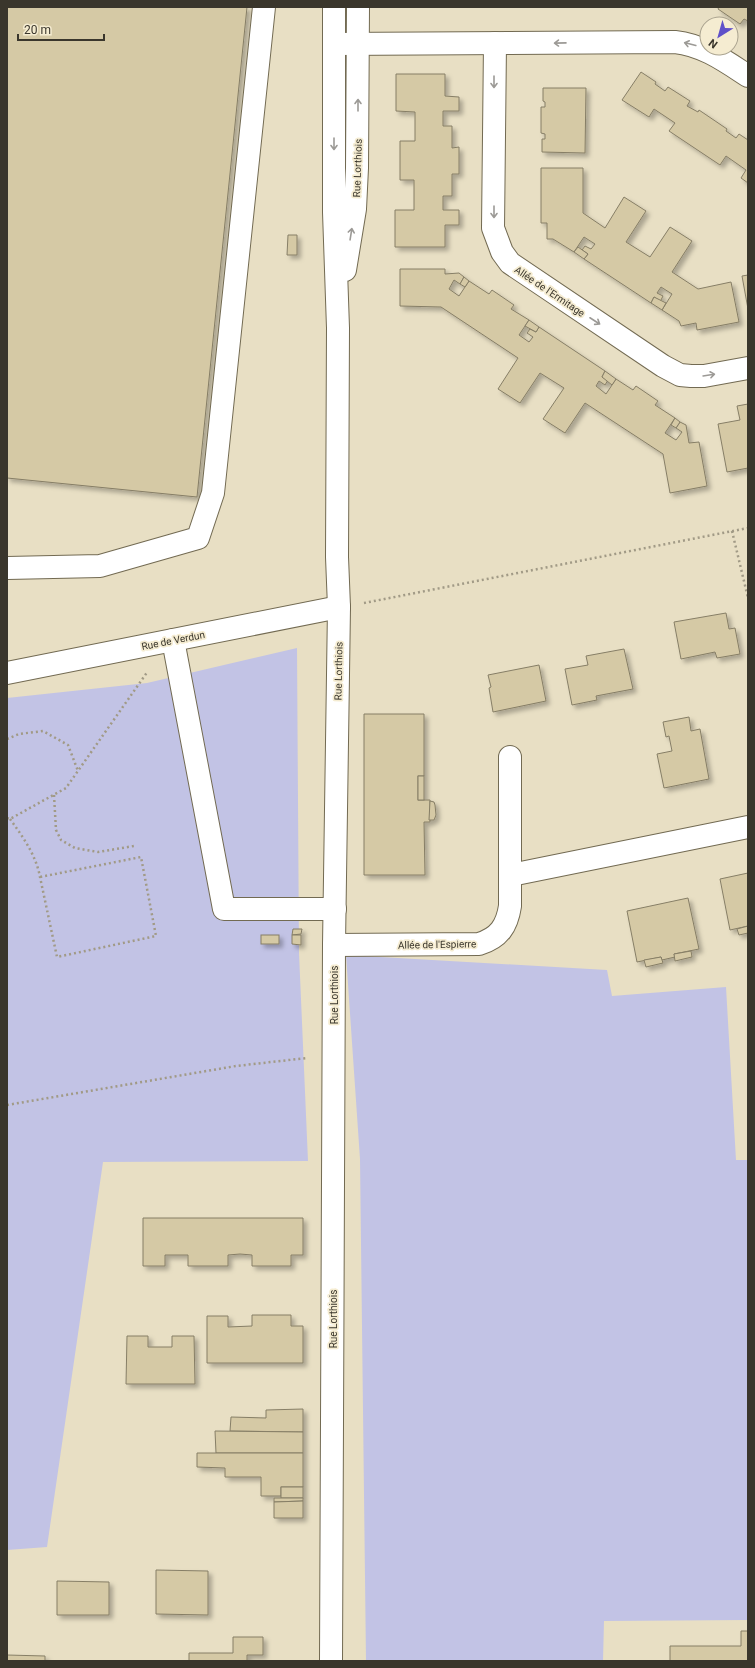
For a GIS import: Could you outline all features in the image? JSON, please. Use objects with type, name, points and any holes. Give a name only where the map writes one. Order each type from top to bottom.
[{"type":"street","points":[[7,568],[100,566],[198,538],[213,493],[264,7]]},
{"type":"street","name":"Rue Lorthiois","points":[[332,1661],[334,945],[339,607],[337,557],[338,328],[334,212],[334,7]]},
{"type":"street","name":"Rue Lorthiois","points":[[338,328],[355,209],[357,168],[358,7]]},
{"type":"street","points":[[334,44],[681,42],[700,47],[712,53],[748,76]]},
{"type":"street","name":"Allée de l'Ermitage","points":[[495,44],[494,228],[502,252],[510,264],[663,366],[680,375],[704,376],[748,368]]},
{"type":"street","name":"Rue de Verdun","points":[[7,673],[339,607]]},
{"type":"street","points":[[173,640],[224,909],[335,909]]},
{"type":"street","name":"Allée de l'Espierre","points":[[334,945],[474,944],[489,941],[498,934],[508,916],[511,875],[510,757]]},
{"type":"street","points":[[511,875],[748,827]]},
{"type":"path","points":[[339,607],[748,528]]},
{"type":"path","points":[[732,531],[748,598]]},
{"type":"path","points":[[40,877],[141,857],[156,936],[57,957],[40,877],[38,865],[27,843],[9,818],[66,788],[149,671]]},
{"type":"path","points":[[7,739],[20,734],[43,731],[68,745],[78,772]]},
{"type":"path","points":[[54,794],[56,830],[61,840],[76,848],[98,852],[134,846]]},
{"type":"path","points":[[7,1105],[236,1066],[334,1054]]},
{"type":"shaded area","points":[[297,648],[299,953],[308,1161],[103,1162],[47,1547],[7,1550],[7,698],[147,683]]},
{"type":"shaded area","points":[[346,955],[607,970],[612,996],[726,987],[736,1160],[748,1160],[748,1620],[604,1621],[603,1661],[366,1661],[360,1159]]},
{"type":"building","points":[[7,7],[247,7],[197,497],[7,478]]},
{"type":"building","points":[[719,7],[748,7],[748,21],[744,19],[740,24],[739,16],[728,16],[718,9]]},
{"type":"building","points":[[641,72],[656,82],[655,84],[665,91],[668,87],[690,101],[687,106],[698,112],[699,110],[727,129],[726,131],[736,138],[739,134],[748,140],[748,183],[741,178],[746,170],[726,156],[720,165],[669,131],[675,123],[654,109],[649,117],[622,100]]},
{"type":"building","points":[[396,74],[445,74],[445,96],[459,97],[459,111],[443,111],[443,126],[452,126],[452,148],[459,147],[459,174],[452,174],[452,196],[443,196],[443,210],[459,210],[459,225],[445,225],[445,247],[395,247],[395,210],[414,210],[414,180],[400,180],[400,141],[415,141],[415,112],[396,111]]},
{"type":"building","points":[[543,88],[586,88],[585,153],[542,152],[542,139],[545,139],[545,134],[541,133],[541,107],[545,107],[545,102],[543,101]]},
{"type":"building","points":[[541,168],[583,168],[583,213],[605,228],[624,197],[646,211],[626,242],[650,257],[670,227],[692,241],[672,272],[698,289],[731,282],[739,322],[697,330],[696,323],[681,326],[679,321],[662,310],[672,294],[661,287],[657,293],[663,296],[661,300],[660,301],[654,297],[651,303],[584,259],[588,254],[582,250],[585,246],[591,249],[595,244],[584,237],[574,252],[553,239],[547,239],[547,223],[541,223]]},
{"type":"building","points":[[288,235],[297,235],[297,255],[287,255]]},
{"type":"building","points":[[578,247],[588,254],[584,259],[574,252]]},
{"type":"building","points":[[400,269],[445,269],[445,274],[459,273],[464,277],[460,284],[454,280],[449,289],[459,296],[469,281],[489,294],[492,290],[514,305],[511,309],[529,320],[519,335],[529,342],[533,337],[527,333],[530,329],[536,332],[539,327],[605,371],[602,377],[608,380],[605,385],[599,381],[596,386],[606,394],[616,379],[633,390],[636,386],[658,401],[655,405],[675,418],[665,433],[676,440],[682,432],[676,428],[680,422],[686,425],[689,443],[699,442],[707,486],[670,493],[663,454],[585,403],[565,433],[543,419],[564,388],[540,373],[520,403],[498,389],[518,358],[441,307],[400,306]]},
{"type":"building","points":[[748,275],[748,309],[742,276]]},
{"type":"building","points":[[464,277],[469,281],[465,287],[460,284]]},
{"type":"building","points":[[654,297],[666,303],[662,310],[651,303]]},
{"type":"building","points":[[529,320],[539,327],[536,332],[525,326]]},
{"type":"building","points":[[605,371],[616,379],[612,385],[602,377]]},
{"type":"building","points":[[748,404],[748,468],[727,472],[718,424],[740,420],[737,406]]},
{"type":"building","points":[[675,418],[680,422],[676,428],[671,425]]},
{"type":"building","points":[[726,613],[729,629],[735,628],[740,654],[717,658],[715,652],[681,659],[674,622]]},
{"type":"building","points":[[624,649],[633,689],[596,696],[597,700],[572,705],[565,669],[588,665],[586,656]]},
{"type":"building","points":[[539,665],[546,701],[493,712],[489,688],[491,687],[488,675]]},
{"type":"building","points":[[364,714],[424,714],[424,776],[418,776],[418,800],[430,800],[430,822],[424,822],[425,875],[364,875]]},
{"type":"building","points":[[689,717],[691,731],[700,729],[709,779],[664,788],[657,754],[672,751],[669,736],[666,737],[663,722]]},
{"type":"building","points":[[418,776],[424,776],[424,800],[418,800]]},
{"type":"building","points":[[430,801],[434,802],[435,805],[436,815],[434,820],[429,820]]},
{"type":"building","points":[[748,873],[748,926],[730,930],[720,879]]},
{"type":"building","points":[[688,898],[699,949],[674,954],[675,957],[662,960],[661,957],[637,962],[627,911]]},
{"type":"building","points":[[748,926],[748,933],[739,935],[737,929]]},
{"type":"building","points":[[293,929],[302,929],[301,934],[292,935]]},
{"type":"building","points":[[261,935],[279,935],[279,944],[261,944]]},
{"type":"building","points":[[292,935],[301,935],[301,945],[292,944]]},
{"type":"building","points":[[691,951],[692,957],[675,961],[674,954]]},
{"type":"building","points":[[661,957],[663,963],[646,967],[644,960]]},
{"type":"building","points":[[143,1218],[303,1218],[303,1255],[291,1255],[291,1266],[252,1266],[252,1255],[240,1254],[228,1255],[228,1266],[188,1266],[188,1255],[165,1255],[165,1266],[143,1266]]},
{"type":"building","points":[[252,1315],[291,1315],[291,1326],[303,1326],[303,1363],[207,1363],[207,1316],[228,1316],[228,1327],[252,1326]]},
{"type":"building","points":[[127,1336],[148,1336],[148,1347],[172,1347],[172,1336],[194,1336],[195,1384],[126,1384]]},
{"type":"building","points":[[303,1409],[303,1432],[230,1431],[231,1417],[266,1418],[266,1410]]},
{"type":"building","points":[[215,1431],[303,1432],[303,1453],[216,1453]]},
{"type":"building","points":[[197,1453],[303,1453],[303,1487],[281,1487],[281,1496],[261,1496],[261,1477],[225,1477],[225,1468],[197,1467]]},
{"type":"building","points":[[281,1487],[303,1487],[303,1498],[281,1498]]},
{"type":"building","points":[[274,1498],[303,1498],[303,1501],[274,1502]]},
{"type":"building","points":[[303,1501],[303,1518],[274,1518],[274,1502]]},
{"type":"building","points":[[156,1570],[208,1571],[208,1615],[156,1614]]},
{"type":"building","points":[[57,1581],[109,1582],[109,1615],[57,1615]]},
{"type":"building","points":[[741,1631],[748,1631],[748,1661],[670,1661],[670,1646],[741,1646]]},
{"type":"building","points":[[233,1637],[263,1637],[263,1655],[247,1655],[247,1661],[189,1661],[189,1653],[233,1653]]},
{"type":"building","points":[[7,1655],[45,1656],[45,1661],[7,1661]]}]
